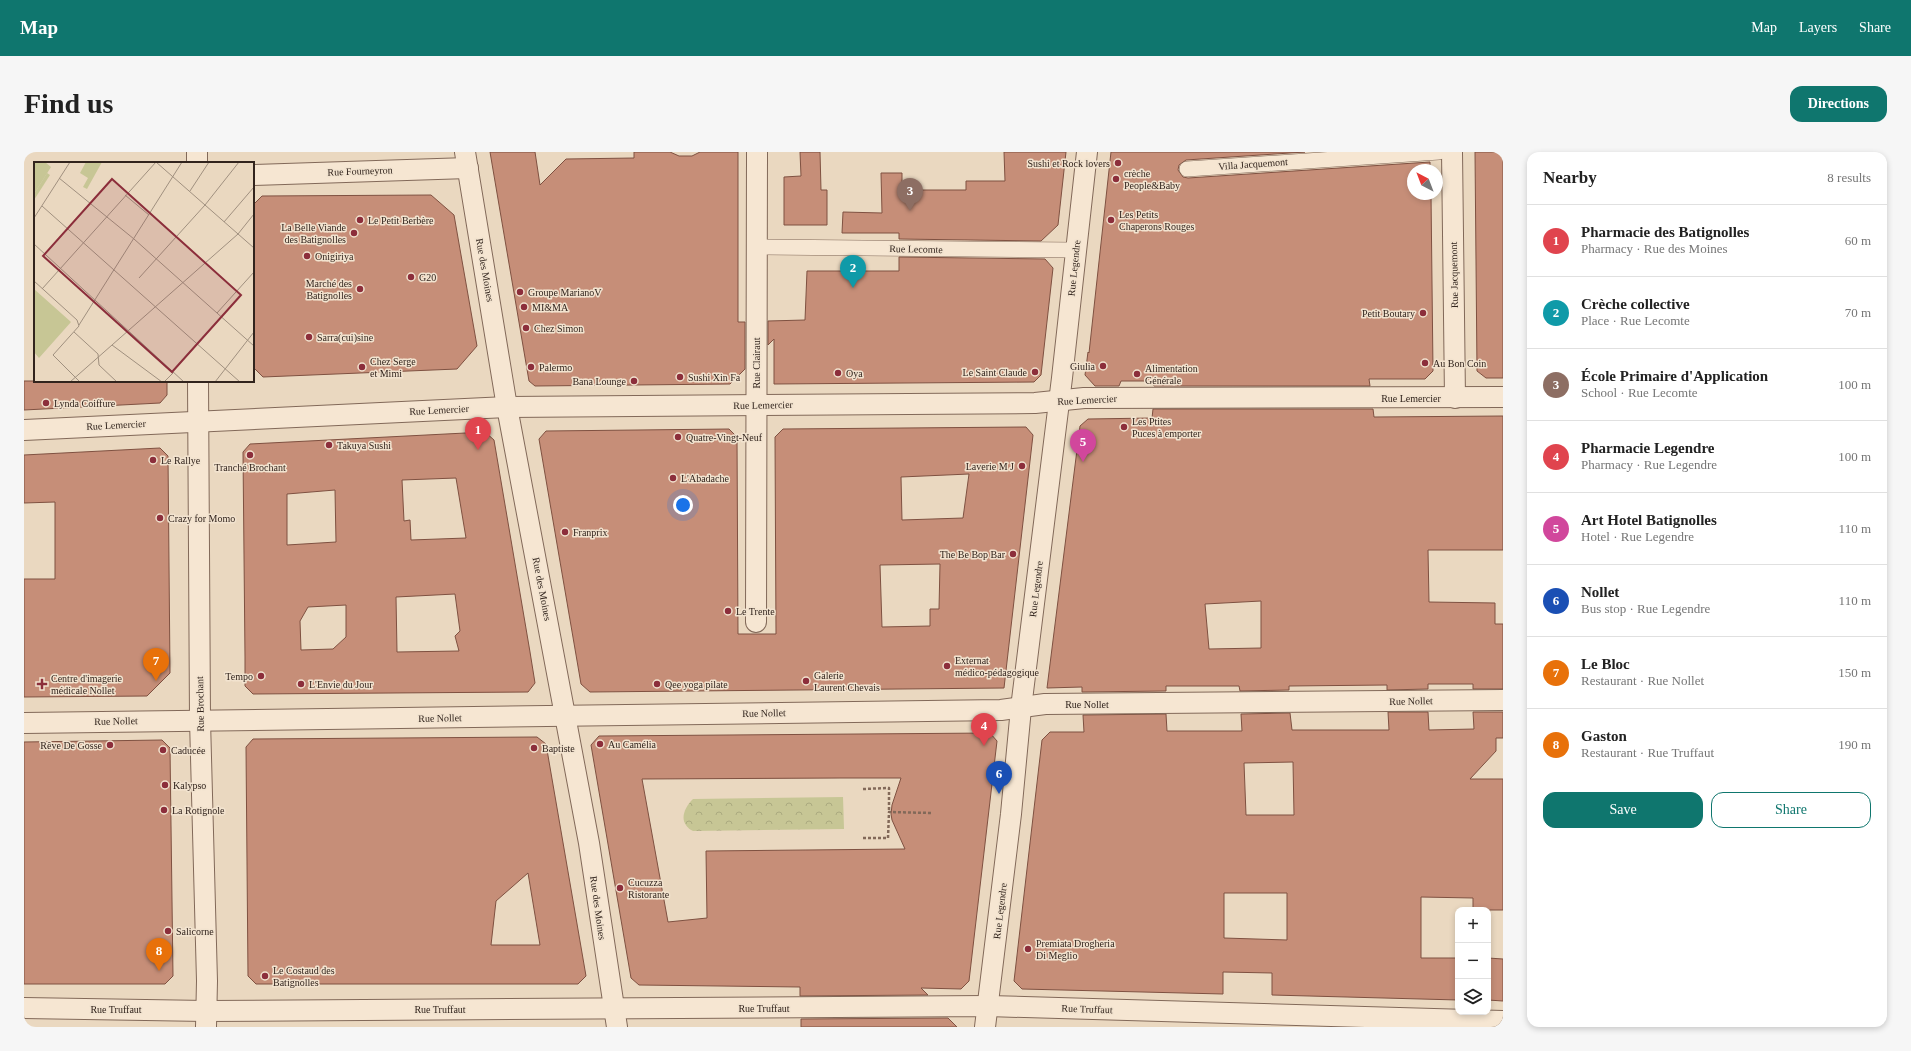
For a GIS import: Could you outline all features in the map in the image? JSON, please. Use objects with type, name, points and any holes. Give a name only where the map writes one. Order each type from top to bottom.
[{"type":"street","name":"Rue Clairaut","points":[[756,622],[757,152]]},
{"type":"street","name":"Rue Legendre","points":[[985,1027],[1012,814],[1022,708],[1058,400],[1062,378],[1087,152]]},
{"type":"street","name":"Villa Jacquemont","points":[[1187,168],[1439,152]]},
{"type":"street","name":"Rue Jacquemont","points":[[1452,152],[1455,398]]},
{"type":"street","name":"Rue Fourneyron","points":[[254,175],[466,160]]},
{"type":"street","name":"Rue des Moines","points":[[466,160],[507,407],[589,843],[617,1027]]},
{"type":"street","name":"Rue Lecomte","points":[[757,247],[1076,250]]},
{"type":"street","name":"Rue Brochant","points":[[198,382],[200,720],[207,981],[206,1019]]},
{"type":"street","name":"Rue Lemercier","points":[[24,430],[507,407],[1035,403],[1084,398],[1503,397]]},
{"type":"street","name":"Rue Nollet","points":[[24,723],[993,710],[1022,708],[1045,704],[1503,700]]},
{"type":"street","name":"Rue Truffaut","points":[[24,1008],[206,1019],[613,1007],[646,1009],[988,1006],[1503,1021]]},
{"type":"path","points":[[863,789],[889,788],[888,838],[863,838]]},
{"type":"path","points":[[888,812],[932,813]]},
{"type":"green space","points":[[843,797],[844,829],[693,831],[688,828],[684,820],[685,811],[693,799]]},
{"type":"building","points":[[490,152],[535,152],[540,185],[566,159],[634,158],[634,152],[670,152],[679,156],[692,156],[700,152],[738,152],[738,322],[745,322],[745,369],[730,384],[535,386],[529,381]]},
{"type":"building","points":[[800,152],[820,152],[821,190],[827,190],[827,225],[784,225],[784,177],[801,176]]},
{"type":"building","points":[[1004,152],[1066,152],[1058,225],[1041,241],[899,239],[899,233],[842,233],[843,212],[882,213],[881,173],[902,173],[902,190],[966,190],[966,181],[1005,181]]},
{"type":"building","points":[[1111,152],[1305,152],[1186,160],[1179,165],[1178,170],[1183,177],[1188,178],[1430,162],[1430,164],[1407,164],[1407,200],[1431,200],[1433,371],[1425,379],[1369,379],[1370,386],[1154,386],[1154,381],[1121,381],[1119,386],[1095,386],[1085,375],[1088,352],[1089,353]]},
{"type":"building","points":[[1475,152],[1503,152],[1503,378],[1486,378],[1477,371]]},
{"type":"building","name":"Marché des Batignolles","points":[[431,195],[454,215],[477,346],[457,369],[263,377],[254,368],[254,204],[262,196]]},
{"type":"building","points":[[899,257],[1045,259],[1053,268],[1041,375],[1034,382],[774,384],[774,339],[768,345],[768,321],[805,320],[807,271],[899,271]]},
{"type":"building","points":[[24,381],[167,382],[167,395],[160,403],[24,410]]},
{"type":"building","points":[[1153,409],[1373,409],[1374,417],[1503,416],[1503,550],[1428,550],[1429,602],[1495,603],[1495,624],[1503,624],[1503,689],[1473,689],[1473,684],[1428,684],[1428,689],[1387,690],[1387,685],[1289,686],[1289,690],[1240,691],[1239,686],[1166,686],[1166,691],[1082,692],[1082,687],[1047,688],[1080,426],[1088,419],[1152,418]],"holes":[[[1261,601],[1261,648],[1209,649],[1205,604]]]},
{"type":"building","points":[[1026,427],[1033,435],[1004,688],[590,692],[581,684],[539,439],[546,431],[729,429],[737,437],[738,634],[776,634],[775,437],[783,429]],"holes":[[[969,474],[963,518],[902,520],[901,477]],[[940,564],[939,609],[930,609],[930,626],[882,627],[880,565]]]},
{"type":"building","points":[[485,432],[494,440],[535,683],[528,692],[253,694],[245,686],[243,452],[250,444]],"holes":[[[456,478],[466,538],[411,540],[410,520],[404,521],[402,480]],[[335,490],[336,542],[287,545],[287,494]],[[455,594],[460,631],[455,636],[459,651],[397,652],[396,597]],[[346,605],[346,637],[333,649],[301,650],[300,621],[308,607]]]},
{"type":"building","points":[[160,448],[168,456],[170,673],[147,696],[24,697],[24,579],[55,579],[55,502],[24,503],[24,455]]},
{"type":"building","points":[[1388,712],[1428,712],[1429,730],[1474,729],[1473,712],[1503,712],[1503,738],[1496,738],[1496,751],[1470,779],[1503,779],[1503,910],[1491,910],[1491,907],[1473,907],[1473,898],[1421,897],[1421,958],[1455,958],[1455,1000],[1272,995],[1272,973],[1223,972],[1223,994],[1022,989],[1014,981],[1042,740],[1050,732],[1084,732],[1083,715],[1166,714],[1167,731],[1242,731],[1241,714],[1290,713],[1292,730],[1389,730]],"holes":[[[1293,762],[1294,815],[1246,815],[1244,763]],[[1224,893],[1287,893],[1287,940],[1224,938]]]},
{"type":"building","points":[[990,733],[997,741],[969,981],[961,989],[921,988],[928,995],[800,996],[800,987],[639,985],[631,978],[591,745],[599,736]],"holes":[[[901,778],[892,805],[891,814],[892,820],[905,849],[706,851],[707,918],[668,922],[642,779]]]},
{"type":"building","points":[[537,737],[546,744],[586,976],[578,984],[256,984],[248,976],[246,747],[253,739]],"holes":[[[528,873],[540,945],[491,945],[496,901]]]},
{"type":"building","points":[[162,740],[170,748],[173,976],[165,984],[24,984],[24,742]]},
{"type":"building","points":[[1491,958],[1503,959],[1503,1001],[1491,1000]]},
{"type":"building","points":[[948,1018],[957,1027],[801,1027],[801,1019]]},
{"type":"place","name":"Sushi et Rock lovers","points":[[1118,163]]},
{"type":"place","name":"crèche People&Baby","points":[[1116,179]]},
{"type":"place","name":"École Primaire d'Application","points":[[910,211]]},
{"type":"place","name":"Le Petit Berbère","points":[[360,220]]},
{"type":"place","name":"Les Petits Chaperons Rouges","points":[[1111,220]]},
{"type":"place","name":"La Belle Viande des Batignolles","points":[[354,233]]},
{"type":"place","name":"Onigiriya","points":[[307,256]]},
{"type":"place","name":"G20","points":[[411,277]]},
{"type":"place","name":"Crèche collective","points":[[853,288]]},
{"type":"place","name":"Marché des Batignolles","points":[[360,289]]},
{"type":"place","name":"Groupe MarianoV","points":[[520,292]]},
{"type":"place","name":"MI&MA","points":[[524,307]]},
{"type":"place","name":"Petit Boutary","points":[[1423,313]]},
{"type":"place","name":"Chez Simon","points":[[526,328]]},
{"type":"place","name":"Sarra(cui)sine","points":[[309,337]]},
{"type":"place","name":"Au Bon Coin","points":[[1425,363]]},
{"type":"place","name":"Giulia","points":[[1103,366]]},
{"type":"place","name":"Chez Serge et Mimi","points":[[362,367]]},
{"type":"place","name":"Palermo","points":[[531,367]]},
{"type":"place","name":"Le Saint Claude","points":[[1035,372]]},
{"type":"place","name":"Oya","points":[[838,373]]},
{"type":"place","name":"Alimentation Générale","points":[[1137,374]]},
{"type":"place","name":"Sushi Xin Fa","points":[[680,377]]},
{"type":"place","name":"Bana Lounge","points":[[634,381]]},
{"type":"place","name":"Lynda Coiffure","points":[[46,403]]},
{"type":"place","name":"Les Ptites Puces à emporter","points":[[1124,427]]},
{"type":"place","name":"Quatre-Vingt-Neuf","points":[[678,437]]},
{"type":"place","name":"Takuya Sushi","points":[[329,445]]},
{"type":"place","name":"Pharmacie des Batignolles","points":[[478,450]]},
{"type":"place","name":"Tranché Brochant","points":[[250,455]]},
{"type":"place","name":"Le Rallye","points":[[153,460]]},
{"type":"place","name":"Art Hotel Batignolles","points":[[1083,462]]},
{"type":"place","name":"Laverie M J","points":[[1022,466]]},
{"type":"place","name":"L'Abadache","points":[[673,478]]},
{"type":"place","name":"Crazy for Momo","points":[[160,518]]},
{"type":"place","name":"Franprix","points":[[565,532]]},
{"type":"place","name":"The Be Bop Bar","points":[[1013,554]]},
{"type":"place","name":"Le Trente","points":[[728,611]]},
{"type":"place","name":"Externat médico-pédagogique","points":[[947,666]]},
{"type":"place","name":"Tempo","points":[[261,676]]},
{"type":"place","name":"Le Bloc","points":[[156,681]]},
{"type":"place","name":"Galerie Laurent Chevais","points":[[806,681]]},
{"type":"place","name":"Centre d'imagerie médicale Nollet","points":[[42,684]]},
{"type":"place","name":"L'Envie du Jour","points":[[301,684]]},
{"type":"place","name":"Qee yoga pilate","points":[[657,684]]},
{"type":"place","name":"Au Camélia","points":[[600,744]]},
{"type":"place","name":"Rêve De Gosse","points":[[110,745]]},
{"type":"place","name":"Pharmacie Legendre","points":[[984,746]]},
{"type":"place","name":"Baptiste","points":[[534,748]]},
{"type":"place","name":"Caducée","points":[[163,750]]},
{"type":"place","name":"Kalypso","points":[[165,785]]},
{"type":"place","name":"Nollet","points":[[999,794]]},
{"type":"place","name":"La Rotignole","points":[[164,810]]},
{"type":"place","name":"Cucuzza Ristorante","points":[[620,888]]},
{"type":"place","name":"Salicorne","points":[[168,931]]},
{"type":"place","name":"Premiata Drogheria Di Meglio","points":[[1028,949]]},
{"type":"place","name":"Gaston","points":[[159,971]]},
{"type":"place","name":"Le Costaud des Batignolles","points":[[265,976]]}]
